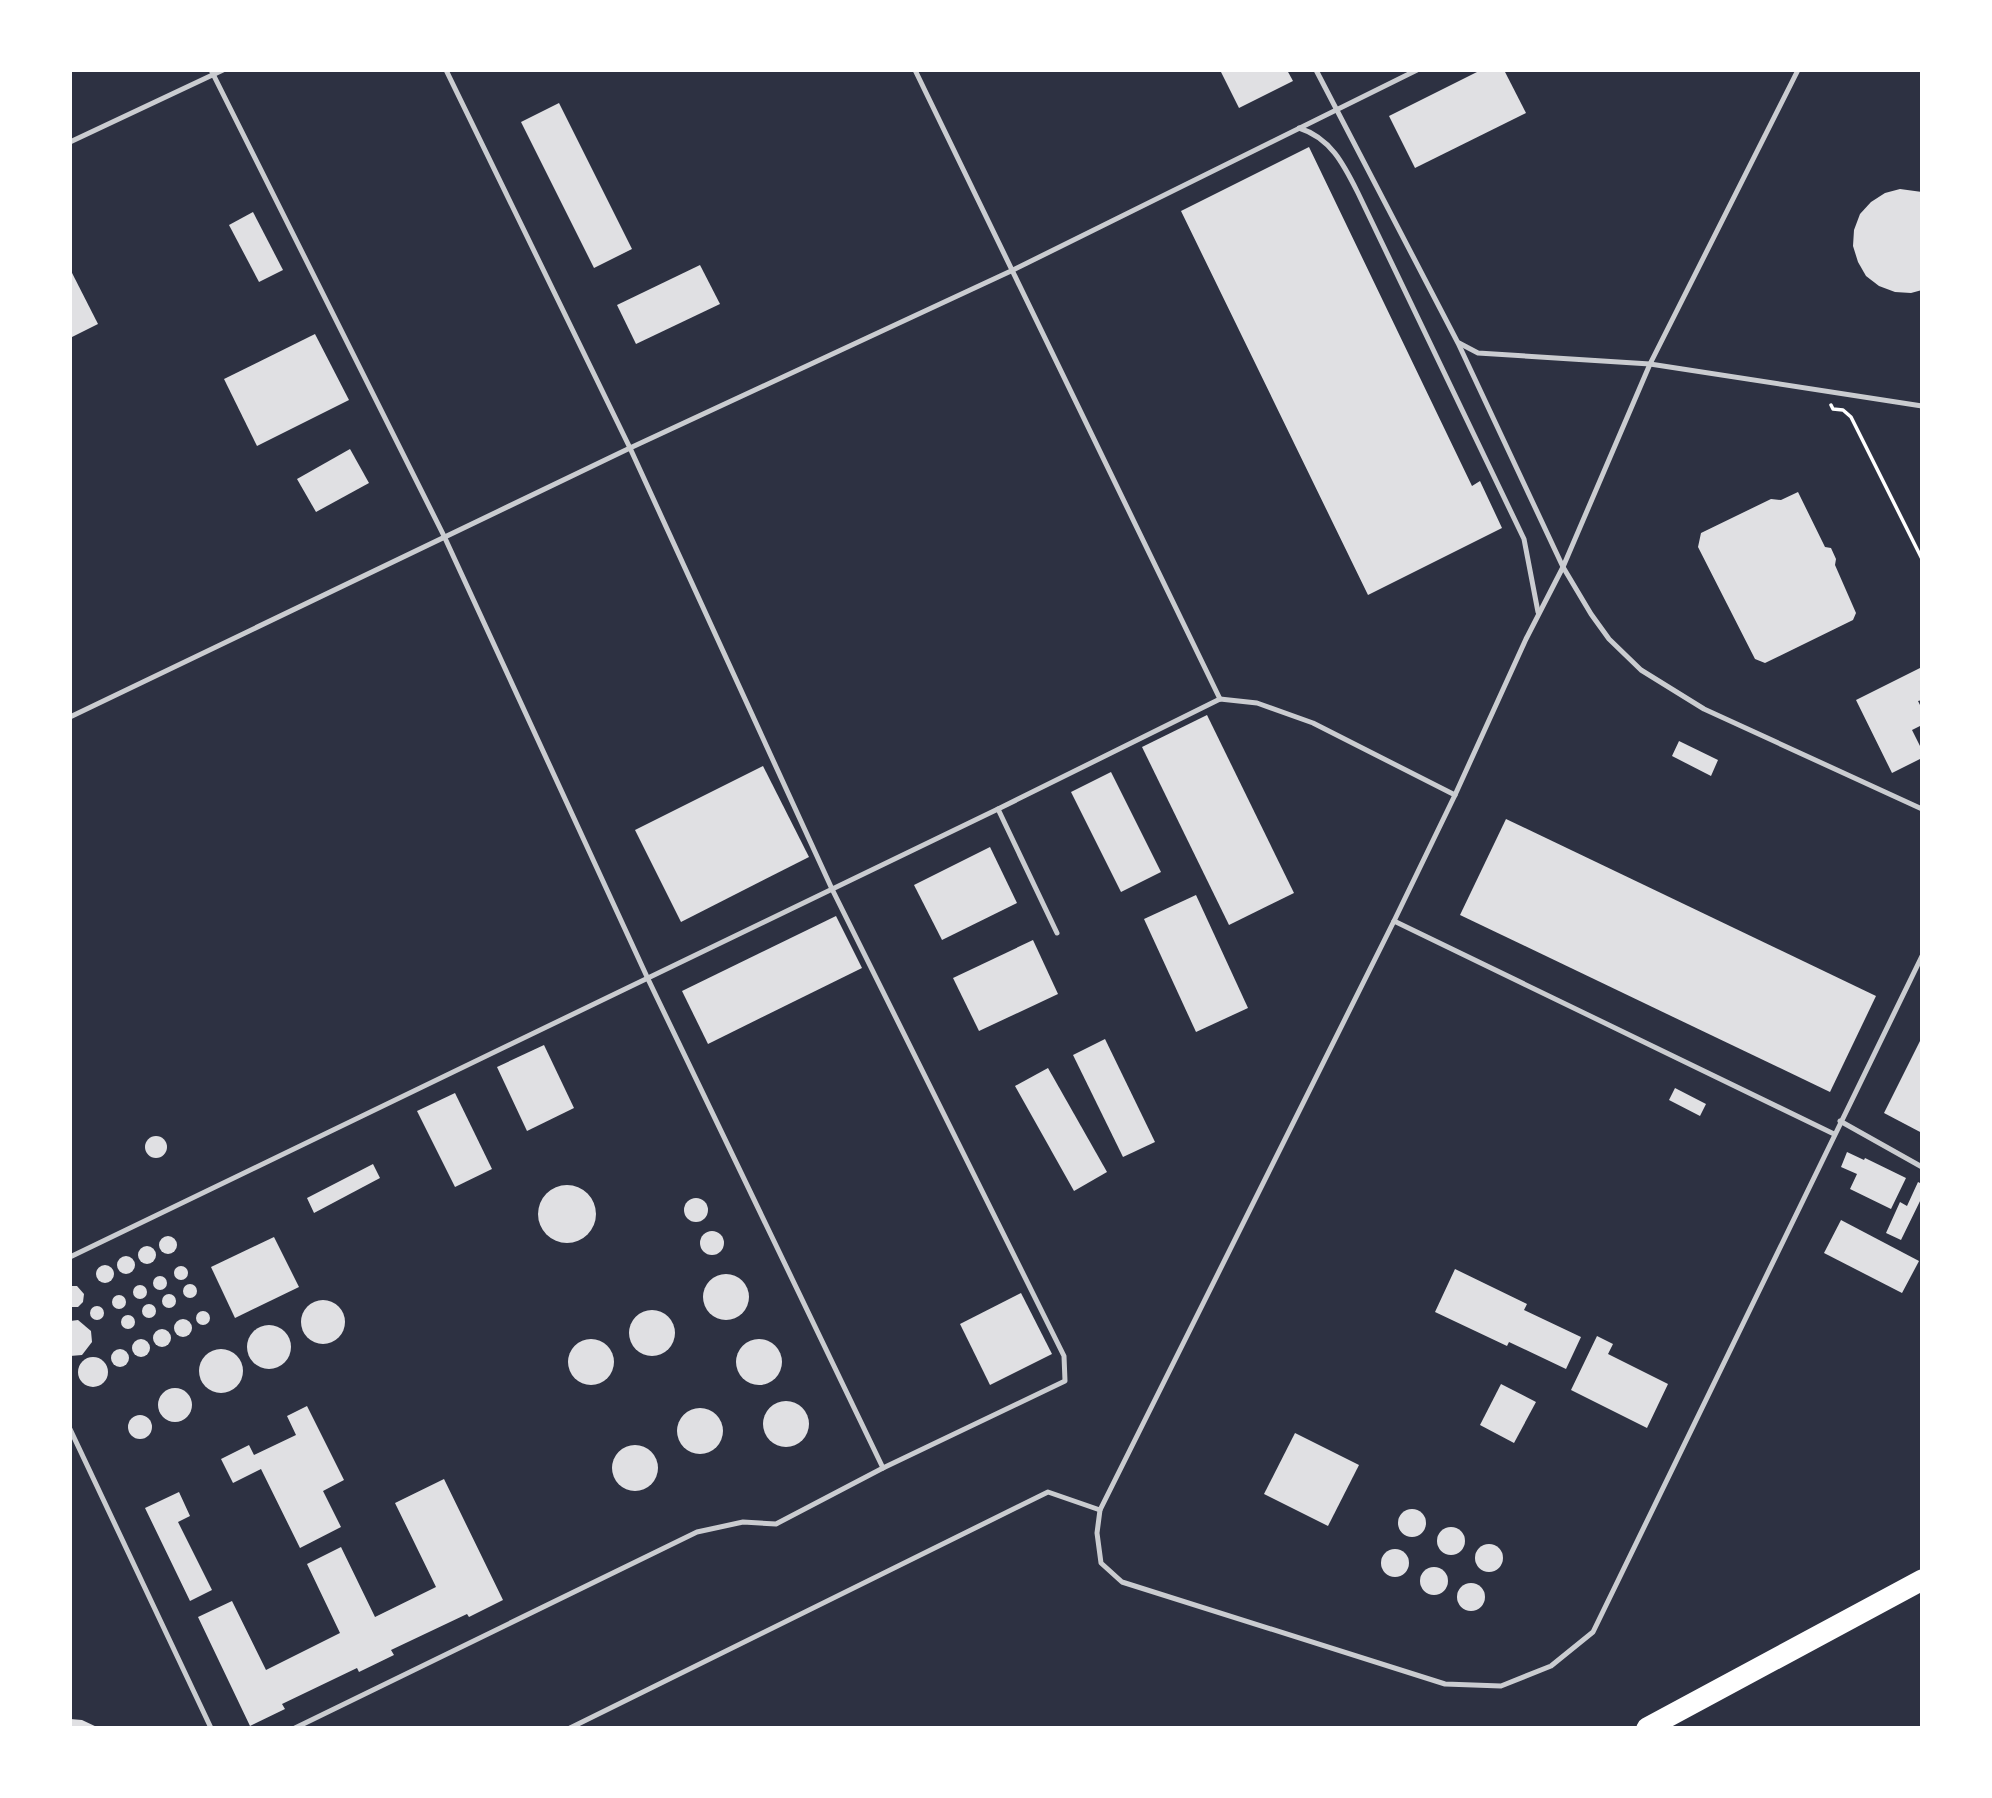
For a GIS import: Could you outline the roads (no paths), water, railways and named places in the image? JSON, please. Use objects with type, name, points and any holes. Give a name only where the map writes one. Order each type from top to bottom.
[{"type":"highway","points":[[1647,1728],[1922,1580]]},
{"type":"lane","points":[[70,142],[212,72],[223,70]]},
{"type":"lane","points":[[295,1728],[697,1532],[743,1522],[776,1524],[883,1468],[1065,1381],[1064,1356],[832,889],[630,448],[446,70]]},
{"type":"lane","points":[[915,70],[1220,699]]},
{"type":"lane","points":[[1316,70],[1458,343],[1563,567],[1609,639],[1641,670],[1704,709],[1922,809]]},
{"type":"lane","points":[[70,717],[444,536],[1011,271],[1417,70]]},
{"type":"lane","points":[[1798,70],[1650,365],[1563,567],[1394,921],[1100,1510],[1097,1533],[1101,1563],[1122,1582],[1445,1684],[1501,1686],[1551,1666],[1593,1632],[1922,956]]},
{"type":"lane","points":[[212,72],[444,536],[648,979],[883,1468]]},
{"type":"lane","points":[[1299,128],[1312,132],[1325,141],[1343,164],[1358,193],[1524,539],[1539,614]]},
{"type":"lane","points":[[1458,343],[1478,353],[1650,365],[1922,406]]},
{"type":"lane","points":[[70,1257],[648,979],[1220,699],[1257,703],[1313,723],[1455,795]]},
{"type":"lane","points":[[998,809],[1057,933]]},
{"type":"lane","points":[[1394,921],[1834,1134]]},
{"type":"lane","points":[[1840,1121],[1922,1167]]},
{"type":"lane","points":[[70,1429],[211,1728]]},
{"type":"lane","points":[[570,1728],[1048,1492],[1100,1510]]}]
